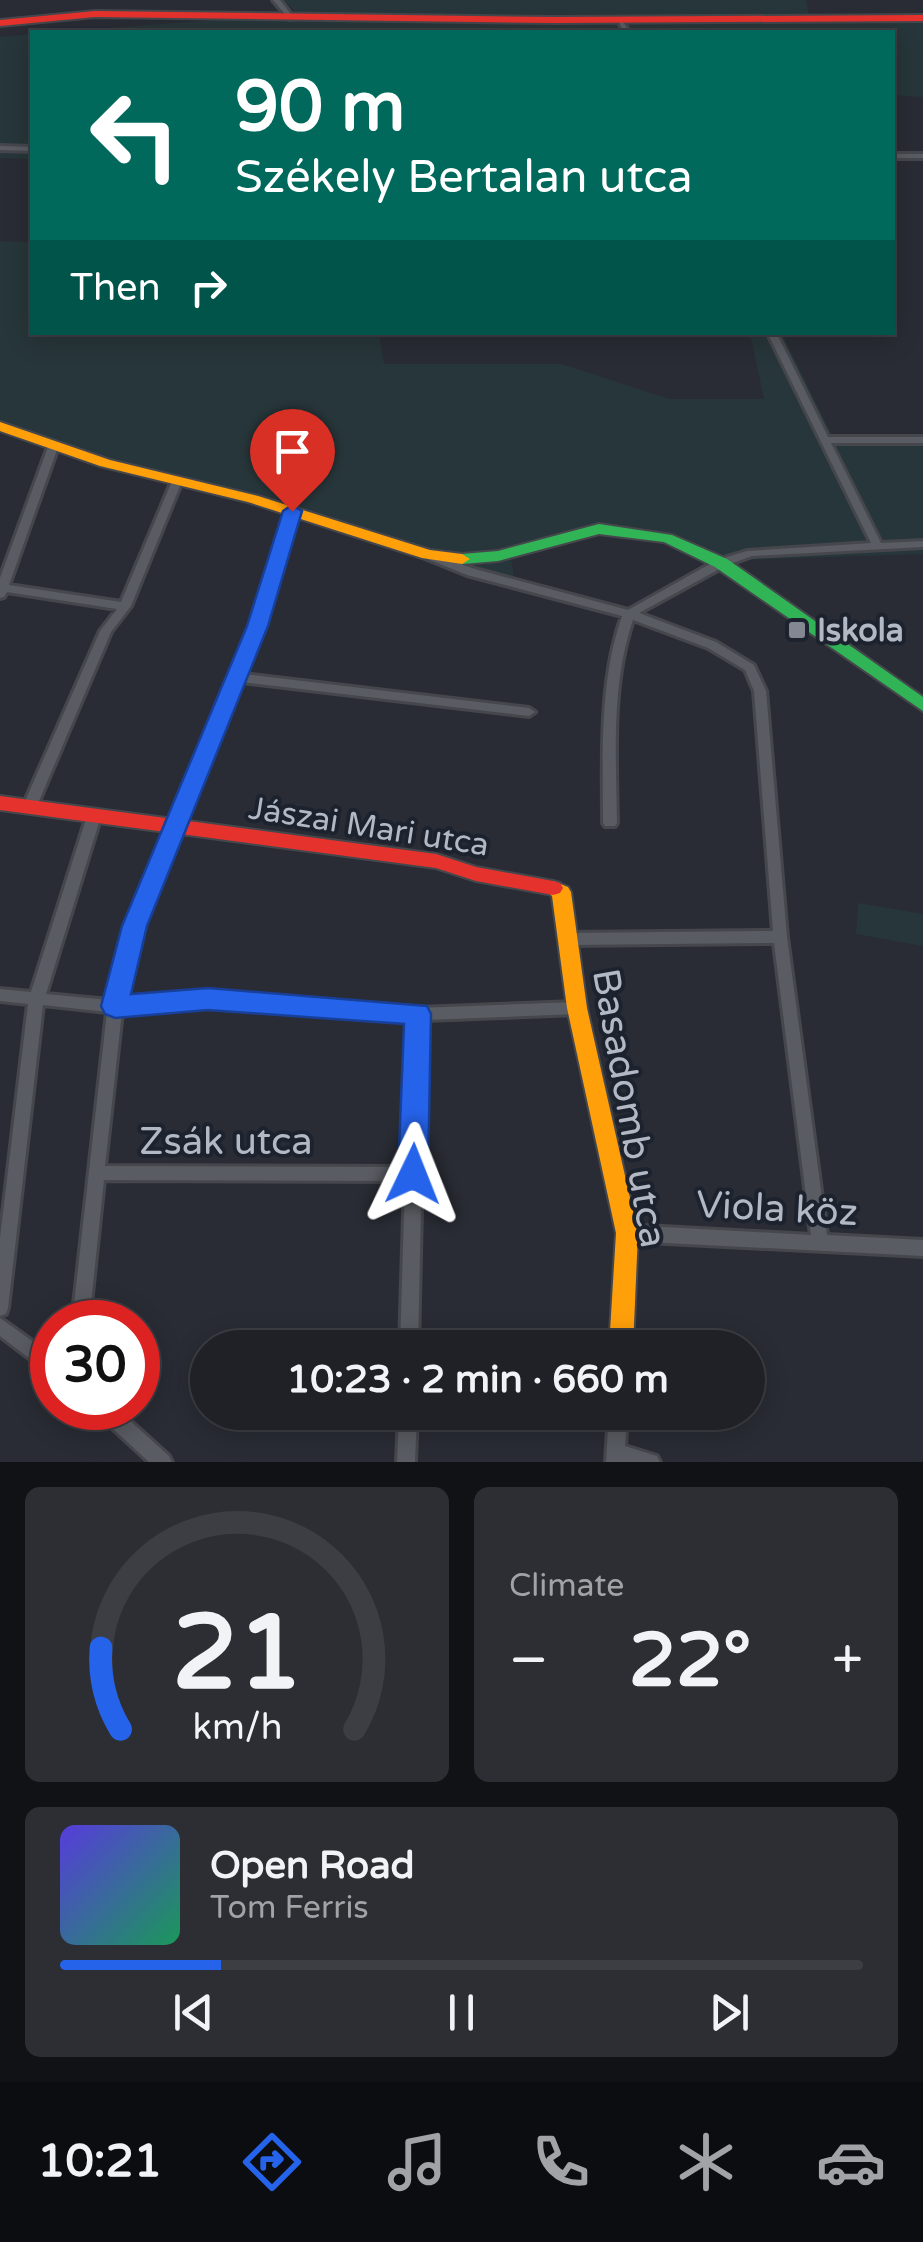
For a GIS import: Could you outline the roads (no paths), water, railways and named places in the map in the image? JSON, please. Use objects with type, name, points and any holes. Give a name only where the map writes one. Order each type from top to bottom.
[{"type":"street","points":[[276,0],[291,18]]},
{"type":"street","points":[[5,21],[77,14],[623,26],[923,18]]},
{"type":"street","points":[[895,143],[904,156]]},
{"type":"street","points":[[0,148],[30,149]]},
{"type":"street","points":[[895,156],[923,156]]},
{"type":"street","points":[[774,335],[877,544]]},
{"type":"street","points":[[0,426],[53,447],[292,511],[471,572],[629,614],[729,653],[756,676],[780,937],[820,1242]]},
{"type":"street","points":[[826,440],[923,440]]},
{"type":"street","points":[[53,447],[1,590],[124,606]]},
{"type":"street","points":[[30,808],[106,631],[124,606],[177,481]]},
{"type":"street","points":[[83,1300],[115,1006],[134,926],[238,677],[292,511]]},
{"type":"street","points":[[428,555],[464,559],[498,556],[577,532],[626,530],[678,542],[721,563],[923,706]]},
{"type":"street","points":[[610,823],[610,727],[621,638],[629,614],[721,563],[763,551],[923,544]]},
{"type":"street","points":[[498,556],[504,578]]},
{"type":"street","points":[[238,677],[529,712]]},
{"type":"street","name":"Jászai Mari utca","points":[[0,803],[436,860],[476,874],[548,886],[563,897],[568,939]]},
{"type":"street","points":[[0,1308],[36,1001],[94,816]]},
{"type":"street","points":[[568,939],[780,937]]},
{"type":"street","name":"Basadomb utca","points":[[568,939],[576,1008],[627,1233],[623,1330]]},
{"type":"street","points":[[0,995],[115,1006],[208,999],[418,1014],[576,1008]]},
{"type":"street","points":[[409,1330],[418,1014]]},
{"type":"street","name":"Zsák utca","points":[[98,1172],[413,1174]]},
{"type":"street","name":"Viola köz","points":[[627,1233],[923,1248]]},
{"type":"street","points":[[0,1326],[30,1348]]},
{"type":"street","points":[[127,1430],[163,1462]]},
{"type":"street","points":[[406,1462],[407,1430]]},
{"type":"street","points":[[617,1430],[616,1458],[651,1462]]},
{"type":"place","name":"Iskola","points":[[797,630]]}]
